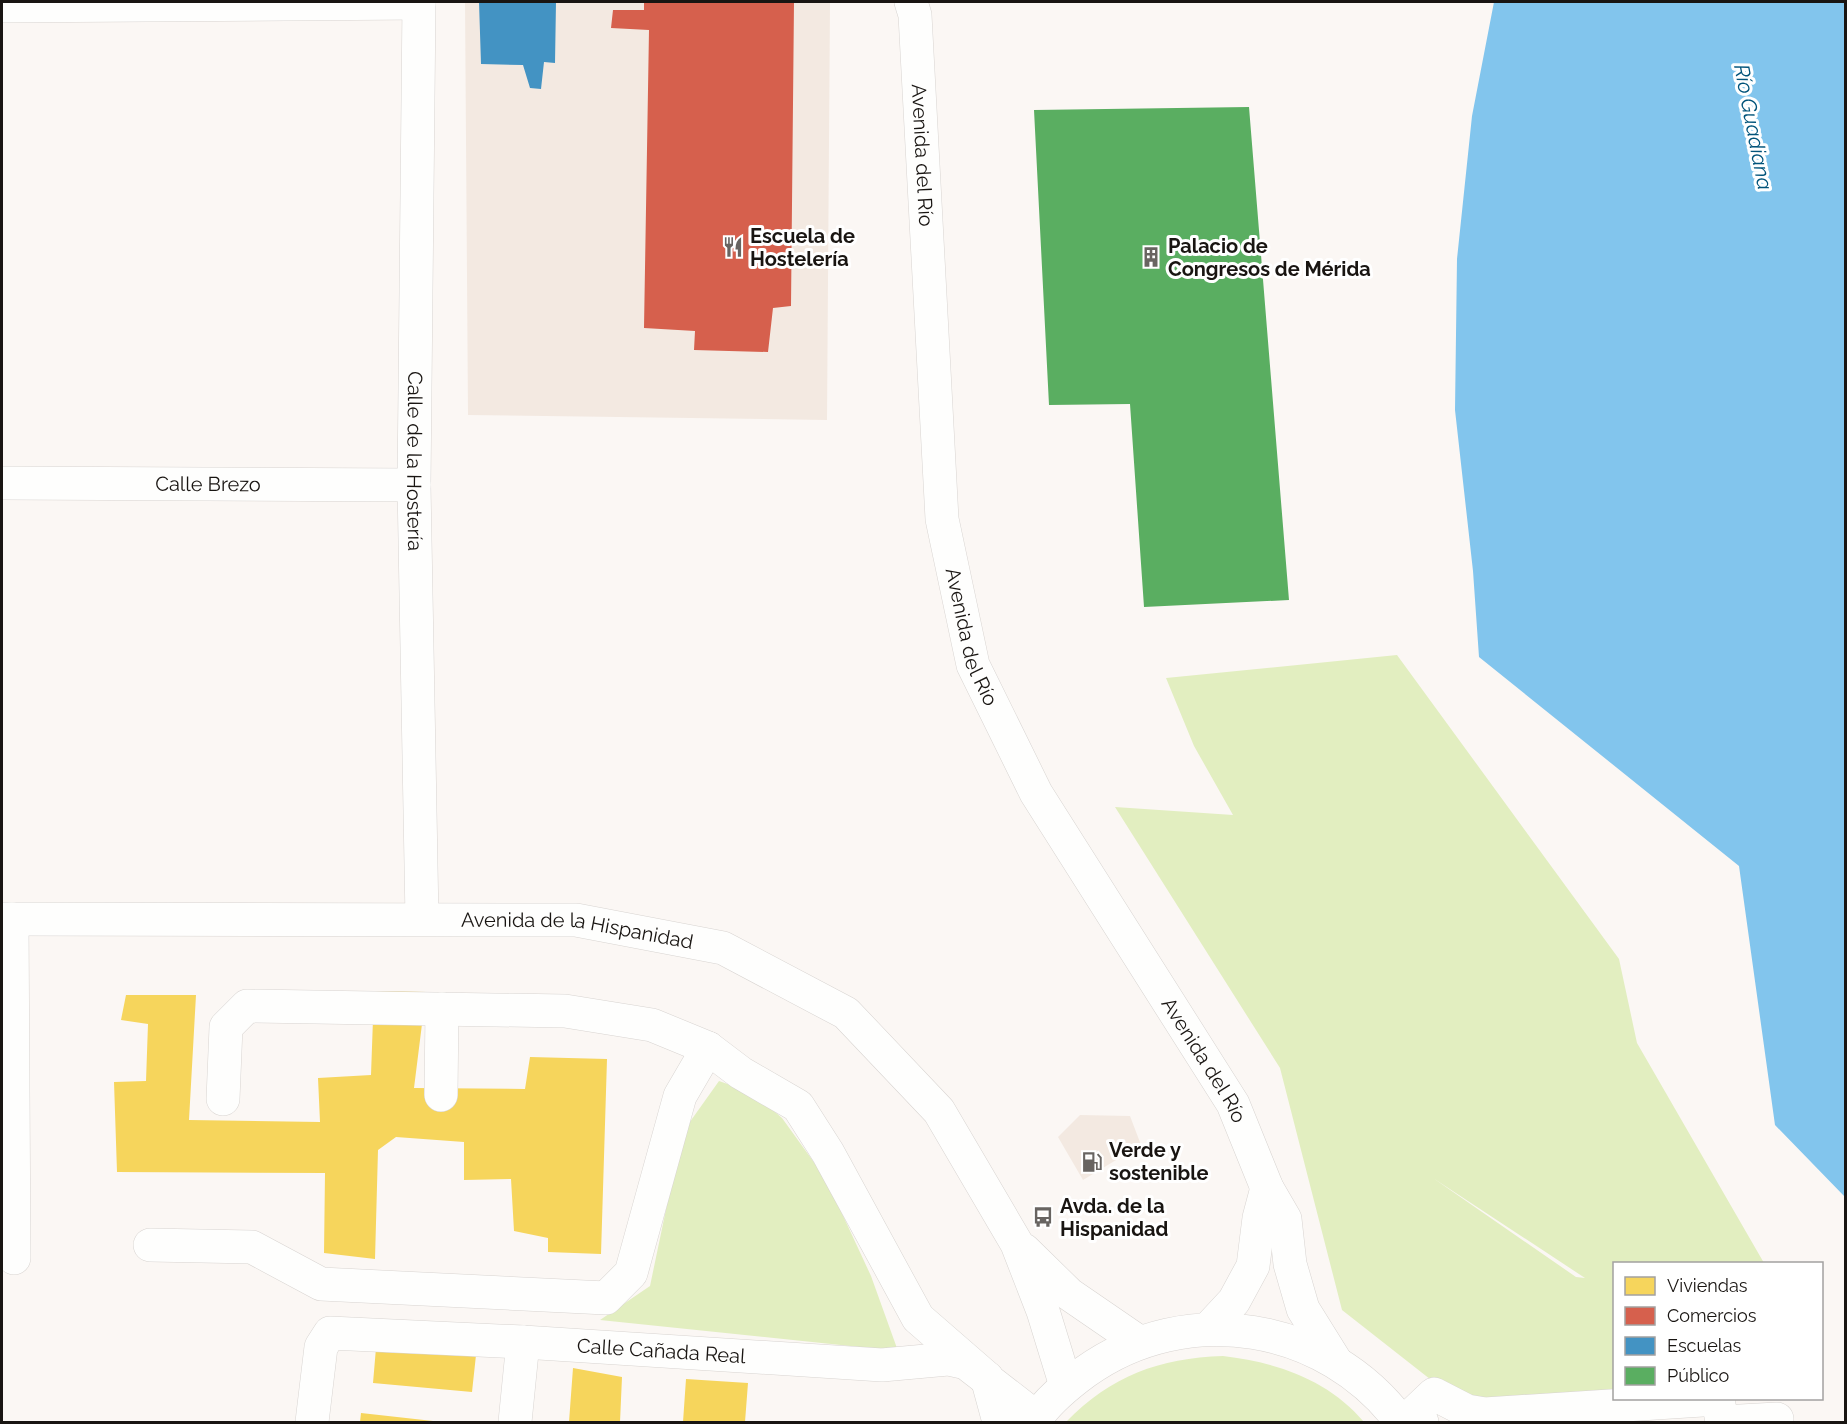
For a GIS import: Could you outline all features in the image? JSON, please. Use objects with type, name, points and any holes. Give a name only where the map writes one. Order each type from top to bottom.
[{"type":"street","points":[[2,6],[419,2]]},
{"type":"street","name":"Calle de la Hostería","points":[[419,2],[414,485],[422,920]]},
{"type":"street","name":"Avenida del Río","points":[[915,6],[942,519],[973,665],[1036,793],[1233,1104],[1267,1188],[1285,1219],[1290,1264],[1303,1309],[1336,1362]]},
{"type":"street","name":"Calle Brezo","points":[[2,483],[414,485]]},
{"type":"street","points":[[7,920],[14,1258]]},
{"type":"street","name":"Avenida de la Hispanidad","points":[[7,920],[576,920],[723,948],[846,1013],[939,1111],[1017,1244],[1043,1311],[1066,1386]]},
{"type":"street","points":[[223,1099],[226,1027],[248,1006],[565,1011],[652,1025],[708,1048],[741,1073],[798,1106],[828,1153],[918,1318],[987,1378],[999,1422]]},
{"type":"street","points":[[441,1095],[442,1009]]},
{"type":"street","points":[[150,1245],[252,1246],[321,1284],[606,1298],[631,1273],[680,1096],[708,1048]]},
{"type":"street","points":[[1208,1329],[1234,1301],[1253,1266],[1259,1218],[1267,1188]]},
{"type":"street","name":"Avenida de la Hispanidad","points":[[1017,1244],[1069,1294],[1139,1342]]},
{"type":"street","points":[[1035,1420],[1066,1386],[1101,1361],[1139,1342],[1173,1333],[1208,1329],[1253,1331],[1296,1342],[1336,1362],[1365,1383],[1401,1422]]},
{"type":"street","name":"Calle Cañada Real","points":[[312,1422],[321,1347],[330,1333],[523,1342],[882,1365],[948,1359],[966,1364],[987,1378],[1035,1420]]},
{"type":"street","points":[[515,1422],[523,1342]]},
{"type":"street","points":[[1422,1422],[1415,1412],[1434,1394],[1467,1411],[1485,1414],[1702,1400]]},
{"type":"street","points":[[1718,1400],[1722,1422],[1777,1419],[1777,1422]]},
{"type":"shaded area","points":[[465,2],[830,2],[827,420],[468,415]]},
{"type":"shaded area","name":"Verde y sostenible","points":[[1080,1115],[1130,1116],[1141,1145],[1083,1180],[1058,1137]]},
{"type":"green space","points":[[1397,655],[1619,959],[1637,1043],[1763,1262],[1613,1262],[1613,1398],[1488,1403],[1435,1383],[1342,1310],[1280,1068],[1115,807],[1233,815],[1194,746],[1166,678]],"holes":[[[1433,1178],[1585,1278],[1576,1277]]]},
{"type":"green space","points":[[719,1081],[753,1093],[782,1118],[826,1179],[871,1276],[898,1351],[600,1320],[650,1286],[682,1133]]},
{"type":"green space","points":[[1223,1356],[1282,1368],[1318,1384],[1350,1407],[1364,1422],[1066,1422],[1101,1393],[1137,1372],[1178,1361]]},
{"type":"water","name":"Río Guadiana","points":[[1494,2],[1845,2],[1845,1197],[1775,1125],[1739,866],[1479,657],[1473,571],[1455,410],[1457,259],[1472,116]]},
{"type":"building: Viviendas","points":[[374,991],[426,992],[414,1088],[525,1089],[530,1057],[607,1059],[601,1254],[548,1252],[548,1238],[514,1231],[511,1179],[464,1180],[464,1142],[396,1137],[378,1150],[375,1259],[324,1253],[325,1173],[117,1172],[114,1082],[146,1081],[148,1024],[121,1020],[126,995],[196,995],[189,1120],[320,1122],[318,1078],[371,1075]]},
{"type":"building: Viviendas","points":[[376,1348],[476,1355],[472,1392],[373,1383]]},
{"type":"building: Viviendas","points":[[573,1368],[622,1377],[620,1422],[569,1422]]},
{"type":"building: Viviendas","points":[[686,1379],[748,1383],[745,1422],[683,1422]]},
{"type":"building: Viviendas","points":[[361,1413],[433,1421],[433,1422],[360,1422]]},
{"type":"building: Comercios","points":[[644,2],[794,2],[791,306],[773,308],[768,352],[694,350],[695,331],[644,328],[649,30],[611,28],[613,10],[644,10]]},
{"type":"building: Escuelas","points":[[479,2],[556,2],[555,63],[544,62],[541,89],[530,88],[523,65],[481,64]]},
{"type":"building: Público","name":"Palacio de Congresos de Mérida","points":[[1249,107],[1289,600],[1144,607],[1130,404],[1049,405],[1034,110]]},
{"type":"place","name":"Escuela de Hostelería","points":[[733,247]]},
{"type":"place","name":"Palacio de Congresos de Mérida","points":[[1151,257]]},
{"type":"place","name":"Verde y sostenible","points":[[1092,1162]]},
{"type":"place","name":"Avda. de la Hispanidad","points":[[1043,1217]]}]
